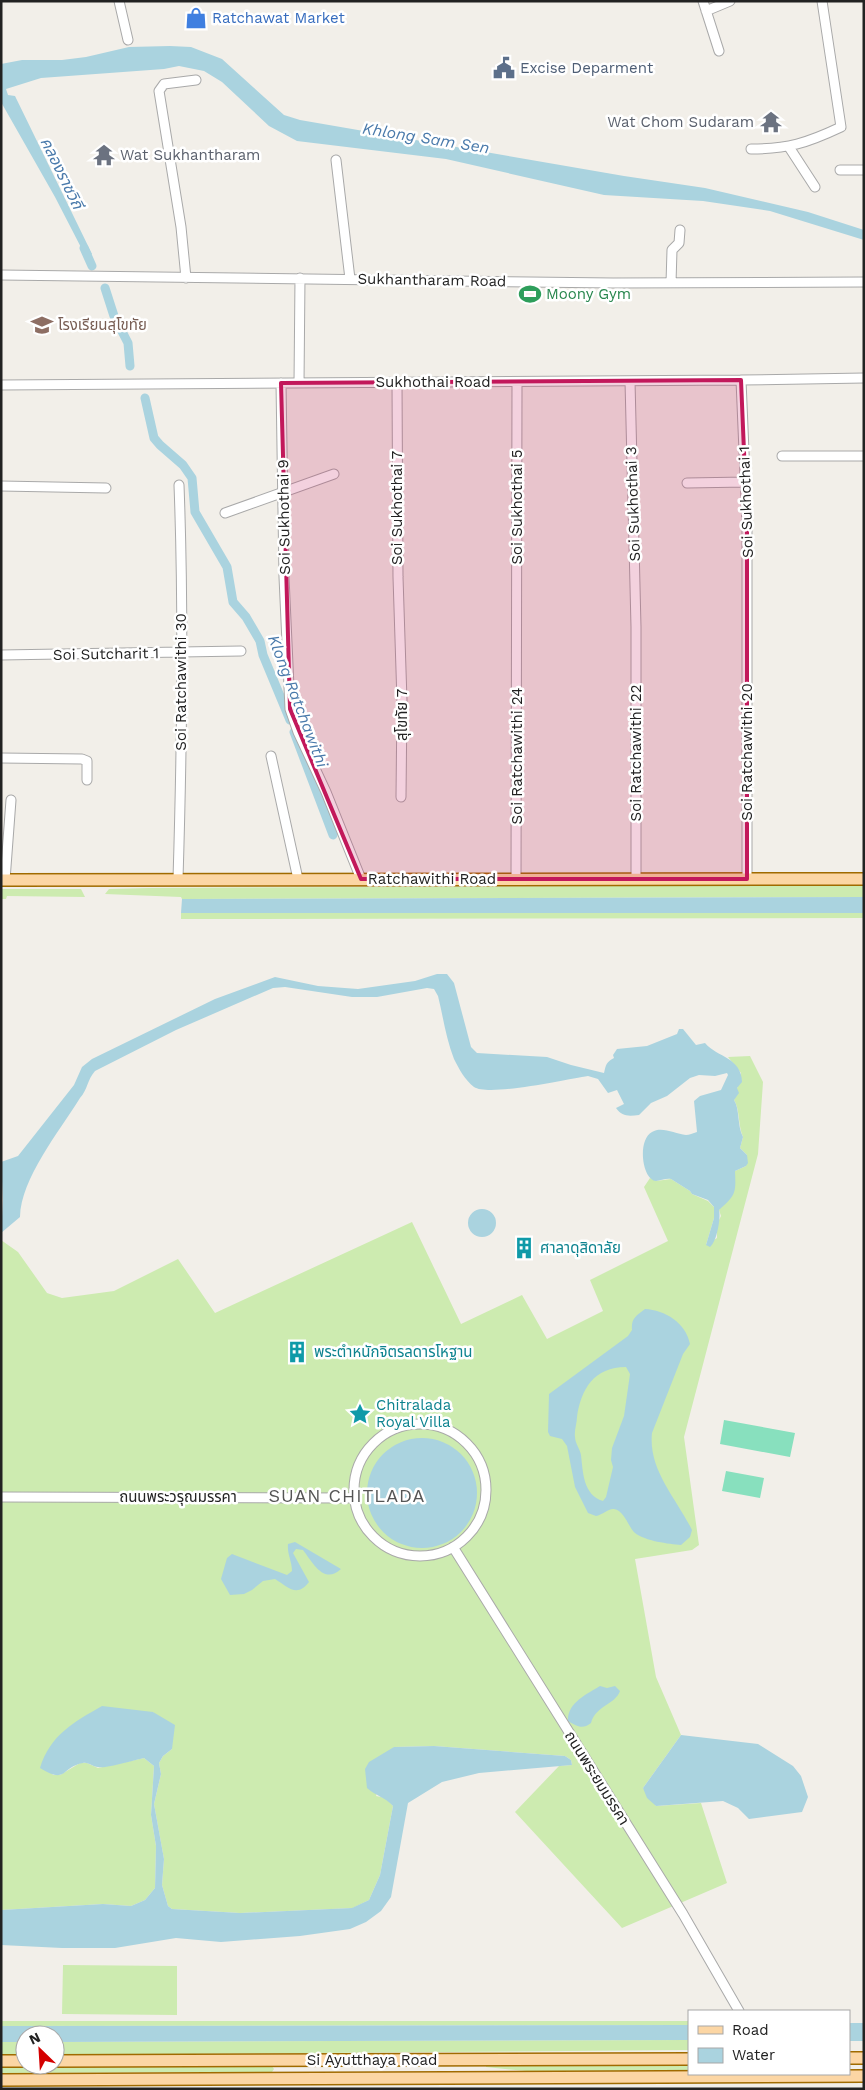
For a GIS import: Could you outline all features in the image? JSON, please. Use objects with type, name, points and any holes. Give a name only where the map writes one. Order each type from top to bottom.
[{"type":"main road","name":"Ratchawithi Road","points":[[3,880],[864,879]]},
{"type":"main road","points":[[850,2058],[864,2058]]},
{"type":"main road","name":"Si Ayutthaya Road","points":[[65,2061],[688,2059]]},
{"type":"main road","points":[[286,2060],[286,2079]]},
{"type":"main road","points":[[1,2061],[15,2061]]},
{"type":"main road","name":"Si Ayutthaya Road","points":[[1,2080],[741,2075],[864,2076]]},
{"type":"street","points":[[119,1],[128,40]]},
{"type":"street","points":[[703,1],[719,51]]},
{"type":"street","points":[[706,11],[730,1]]},
{"type":"street","points":[[750,149],[789,147],[816,139],[841,127],[822,1]]},
{"type":"street","points":[[186,278],[181,227],[159,91],[164,84],[196,80]]},
{"type":"street","points":[[789,147],[815,188]]},
{"type":"street","points":[[336,160],[350,279]]},
{"type":"street","points":[[840,170],[864,170]]},
{"type":"street","points":[[671,283],[672,250],[679,243],[680,230]]},
{"type":"street","name":"Sukhantharam Road","points":[[1,275],[671,283],[864,282]]},
{"type":"street","points":[[299,383],[300,278]]},
{"type":"street","name":"Sukhothai Road","points":[[1,384],[517,382],[864,378]]},
{"type":"street","name":"Soi Sukhothai 1","points":[[741,380],[746,482],[747,625]]},
{"type":"street","name":"Soi Sukhothai 3","points":[[630,381],[636,627]]},
{"type":"street","name":"Soi Sukhothai 7","points":[[397,382],[400,633]]},
{"type":"street","name":"Soi Sukhothai 5","points":[[517,382],[517,632]]},
{"type":"street","name":"Soi Sukhothai 9","points":[[281,383],[284,577],[290,709],[361,879]]},
{"type":"street","points":[[782,456],[864,456]]},
{"type":"street","points":[[225,513],[334,474]]},
{"type":"street","points":[[686,483],[746,482]]},
{"type":"street","name":"Soi Ratchawithi 30","points":[[178,879],[182,560],[179,485]]},
{"type":"street","points":[[1,486],[106,488]]},
{"type":"street","name":"Soi Ratchawithi 20","points":[[747,625],[747,879]]},
{"type":"street","name":"Soi Ratchawithi 22","points":[[636,627],[636,879]]},
{"type":"street","name":"Soi Ratchawithi 24","points":[[516,880],[517,632]]},
{"type":"street","name":"สุโขทัย 7","points":[[400,633],[402,701],[401,797]]},
{"type":"street","name":"Soi Sutcharit 1","points":[[1,655],[241,651]]},
{"type":"street","points":[[270,756],[298,879]]},
{"type":"street","points":[[1,758],[82,759],[87,761],[87,780]]},
{"type":"street","points":[[3,880],[11,800]]},
{"type":"street","points":[[418,1425],[435,1427],[451,1433],[469,1447],[476,1456],[486,1489],[482,1512],[471,1532],[454,1547],[432,1555],[421,1556],[409,1555],[388,1548],[378,1542],[363,1524],[354,1498],[355,1481],[362,1460],[368,1450],[385,1435],[407,1426],[418,1425]]},
{"type":"street","name":"ถนนพระวรุณมรรคา","points":[[1,1497],[354,1498]]},
{"type":"street","name":"ถนนพระยมมรรคา","points":[[454,1547],[683,1914],[738,2010]]},
{"type":"highlighted area","points":[[741,380],[747,523],[747,879],[361,879],[290,709],[281,383]]},
{"type":"green space","points":[[864,885],[864,897],[182,899],[181,897],[105,894],[109,889],[149,888]]},
{"type":"green space","points":[[1,889],[81,889],[85,897],[7,896],[6,899],[1,899]]},
{"type":"green space","points":[[181,913],[864,913],[864,918],[181,919]]},
{"type":"green space","points":[[750,1056],[763,1082],[758,1154],[684,1437],[699,1545],[692,1550],[635,1559],[656,1677],[681,1735],[643,1788],[656,1806],[701,1803],[727,1883],[622,1928],[515,1812],[559,1766],[572,1765],[571,1760],[565,1756],[434,1746],[394,1747],[376,1796],[386,1798],[393,1806],[380,1875],[369,1900],[353,1908],[240,1913],[172,1909],[168,1906],[162,1885],[164,1859],[154,1804],[161,1774],[159,1763],[163,1756],[172,1749],[153,1712],[52,1775],[60,1775],[80,1763],[87,1763],[98,1768],[144,1758],[154,1766],[151,1815],[156,1846],[155,1888],[145,1900],[131,1906],[103,1904],[1,1910],[1,1240],[18,1252],[47,1293],[62,1298],[114,1291],[178,1259],[215,1313],[412,1222],[461,1324],[522,1295],[547,1339],[603,1311],[590,1280],[668,1241],[644,1187],[650,1178],[656,1181],[671,1179],[692,1194],[708,1201],[714,1207],[714,1218],[706,1245],[717,1238],[717,1224],[721,1216],[719,1210],[735,1185],[735,1171],[746,1166],[747,1155],[740,1148],[743,1137],[734,1100],[741,1073],[728,1057]]},
{"type":"green space","points":[[724,1420],[795,1433],[790,1457],[720,1444]]},
{"type":"green space","points":[[726,1471],[764,1478],[760,1498],[722,1491]]},
{"type":"green space","points":[[63,1965],[177,1966],[177,2015],[62,2014]]},
{"type":"green space","points":[[1,2021],[688,2021],[688,2025],[1,2026]]},
{"type":"green space","points":[[688,2040],[688,2050],[65,2055],[65,2042]]},
{"type":"green space","points":[[1,2042],[15,2042],[15,2055],[1,2055]]},
{"type":"green space","points":[[486,2063],[688,2063],[688,2071],[526,2071],[486,2067]]},
{"type":"green space","points":[[271,2065],[274,2069],[272,2072],[65,2073],[65,2066]]},
{"type":"green space","points":[[1,2066],[15,2066],[15,2073],[1,2073]]},
{"type":"water","points":[[129,47],[191,47],[222,59],[284,115],[300,120],[624,176],[705,188],[808,212],[864,230],[864,240],[770,211],[703,201],[604,195],[446,159],[297,141],[269,126],[222,82],[204,71],[179,66],[164,69],[41,78],[6,89],[8,95],[15,96],[92,254],[87,259],[55,197],[1,102],[1,64],[22,60],[62,60],[86,57]]},
{"type":"water","points":[[864,897],[864,913],[181,913],[182,899]]},
{"type":"water","points":[[437,974],[447,974],[454,983],[471,1047],[477,1053],[547,1057],[604,1073],[609,1061],[614,1058],[613,1055],[617,1049],[647,1046],[677,1034],[679,1029],[683,1029],[696,1045],[705,1043],[738,1067],[742,1082],[737,1088],[739,1093],[734,1100],[743,1137],[740,1148],[747,1155],[748,1163],[746,1166],[735,1171],[734,1193],[729,1201],[719,1210],[718,1229],[715,1240],[710,1247],[706,1245],[714,1218],[714,1207],[708,1200],[692,1194],[671,1179],[656,1181],[651,1179],[645,1167],[643,1151],[647,1136],[656,1130],[686,1135],[697,1132],[694,1101],[700,1096],[721,1090],[728,1075],[727,1073],[715,1076],[699,1075],[690,1078],[667,1096],[651,1103],[639,1115],[632,1116],[623,1114],[616,1108],[624,1104],[617,1090],[608,1093],[598,1079],[588,1076],[511,1089],[482,1090],[474,1087],[458,1067],[449,1044],[438,996],[434,989],[427,988],[377,997],[352,997],[285,987],[273,988],[176,1030],[95,1071],[83,1095],[52,1140],[34,1171],[22,1202],[20,1217],[1,1233],[3,1200],[1,1162],[18,1156],[74,1085],[82,1067],[92,1059],[215,999],[275,977],[318,986],[358,989],[415,981]]},
{"type":"water","points":[[482,1209],[492,1213],[496,1223],[492,1233],[482,1237],[472,1233],[468,1223],[472,1213]]},
{"type":"water","points":[[645,1309],[660,1312],[674,1319],[684,1330],[690,1344],[683,1354],[652,1433],[654,1459],[659,1472],[692,1530],[690,1537],[681,1545],[657,1542],[639,1536],[618,1510],[610,1510],[596,1516],[588,1513],[575,1487],[567,1446],[562,1439],[550,1436],[548,1432],[549,1394],[628,1336],[632,1330],[633,1320]],"holes":[[[626,1367],[630,1374],[624,1416],[612,1448],[611,1460],[613,1467],[606,1497],[603,1501],[591,1494],[585,1482],[581,1455],[575,1435],[579,1407],[586,1389],[597,1375],[615,1368]]]},
{"type":"water","points":[[422,1438],[443,1442],[461,1454],[473,1472],[477,1493],[473,1514],[461,1532],[443,1544],[422,1548],[401,1544],[383,1532],[371,1514],[367,1493],[371,1472],[383,1454],[401,1442]]},
{"type":"water","points":[[295,1542],[341,1569],[329,1575],[324,1573],[315,1566],[303,1550],[296,1549],[293,1553],[309,1582],[305,1587],[292,1590],[275,1579],[263,1581],[244,1594],[230,1595],[221,1579],[227,1558],[232,1554],[287,1575],[292,1571],[288,1544]]},
{"type":"water","points":[[600,1686],[607,1688],[615,1686],[620,1691],[618,1696],[597,1712],[588,1725],[580,1726],[568,1721],[574,1704]]},
{"type":"water","points":[[102,1706],[153,1712],[175,1725],[172,1749],[163,1756],[159,1763],[161,1774],[154,1804],[164,1859],[162,1885],[168,1906],[172,1909],[240,1913],[352,1908],[369,1900],[380,1875],[393,1806],[367,1788],[365,1769],[369,1762],[394,1747],[434,1746],[565,1756],[571,1760],[572,1765],[479,1773],[442,1782],[408,1803],[391,1897],[381,1911],[366,1922],[350,1929],[300,1936],[221,1942],[176,1938],[115,1948],[1,1945],[1,1910],[103,1904],[131,1906],[145,1900],[155,1888],[156,1846],[151,1815],[154,1766],[144,1758],[102,1767],[83,1763],[60,1775],[49,1773],[40,1768],[50,1747],[64,1731]]},
{"type":"water","points":[[681,1735],[758,1744],[793,1766],[801,1776],[808,1797],[802,1812],[749,1819],[738,1808],[723,1801],[656,1806],[647,1798],[643,1788]]},
{"type":"water","points":[[850,2023],[864,2023],[864,2041],[850,2041]]},
{"type":"water","points":[[688,2025],[688,2040],[65,2042],[65,2026]]},
{"type":"water","points":[[1,2026],[15,2026],[15,2042],[1,2042]]},
{"type":"waterway","name":"คลองราชวิถี","points":[[84,248],[92,266]]},
{"type":"waterway","name":"คลองราชวิถี","points":[[105,288],[114,316],[128,343],[130,366]]},
{"type":"waterway","name":"Klong Ratchawithi","points":[[145,398],[154,438],[183,465],[192,478],[195,512],[227,567],[233,602],[246,617],[260,641],[263,655],[290,720]]},
{"type":"waterway","name":"Klong Ratchawithi","points":[[294,732],[333,835]]},
{"type":"place","name":"Ratchawat Market","points":[[196,18]]},
{"type":"place","name":"Excise Deparment","points":[[504,68]]},
{"type":"place","name":"Wat Chom Sudaram","points":[[771,122]]},
{"type":"place","name":"Wat Sukhantharam","points":[[104,155]]},
{"type":"place","name":"Moony Gym","points":[[530,294]]},
{"type":"place","name":"โรงเรียนสุโขทัย","points":[[42,325]]},
{"type":"place","name":"ศาลาดุสิดาลัย","points":[[524,1248]]},
{"type":"place","name":"พระตำหนักจิตรลดารโหฐาน","points":[[297,1352]]},
{"type":"place","name":"Chitralada Royal Villa","points":[[360,1414]]},
{"type":"district","name":"SUAN CHITLADA","points":[[347,1495]]},
{"type":"water label","name":"Khlong Sam Sen","points":[[426,138]]}]
